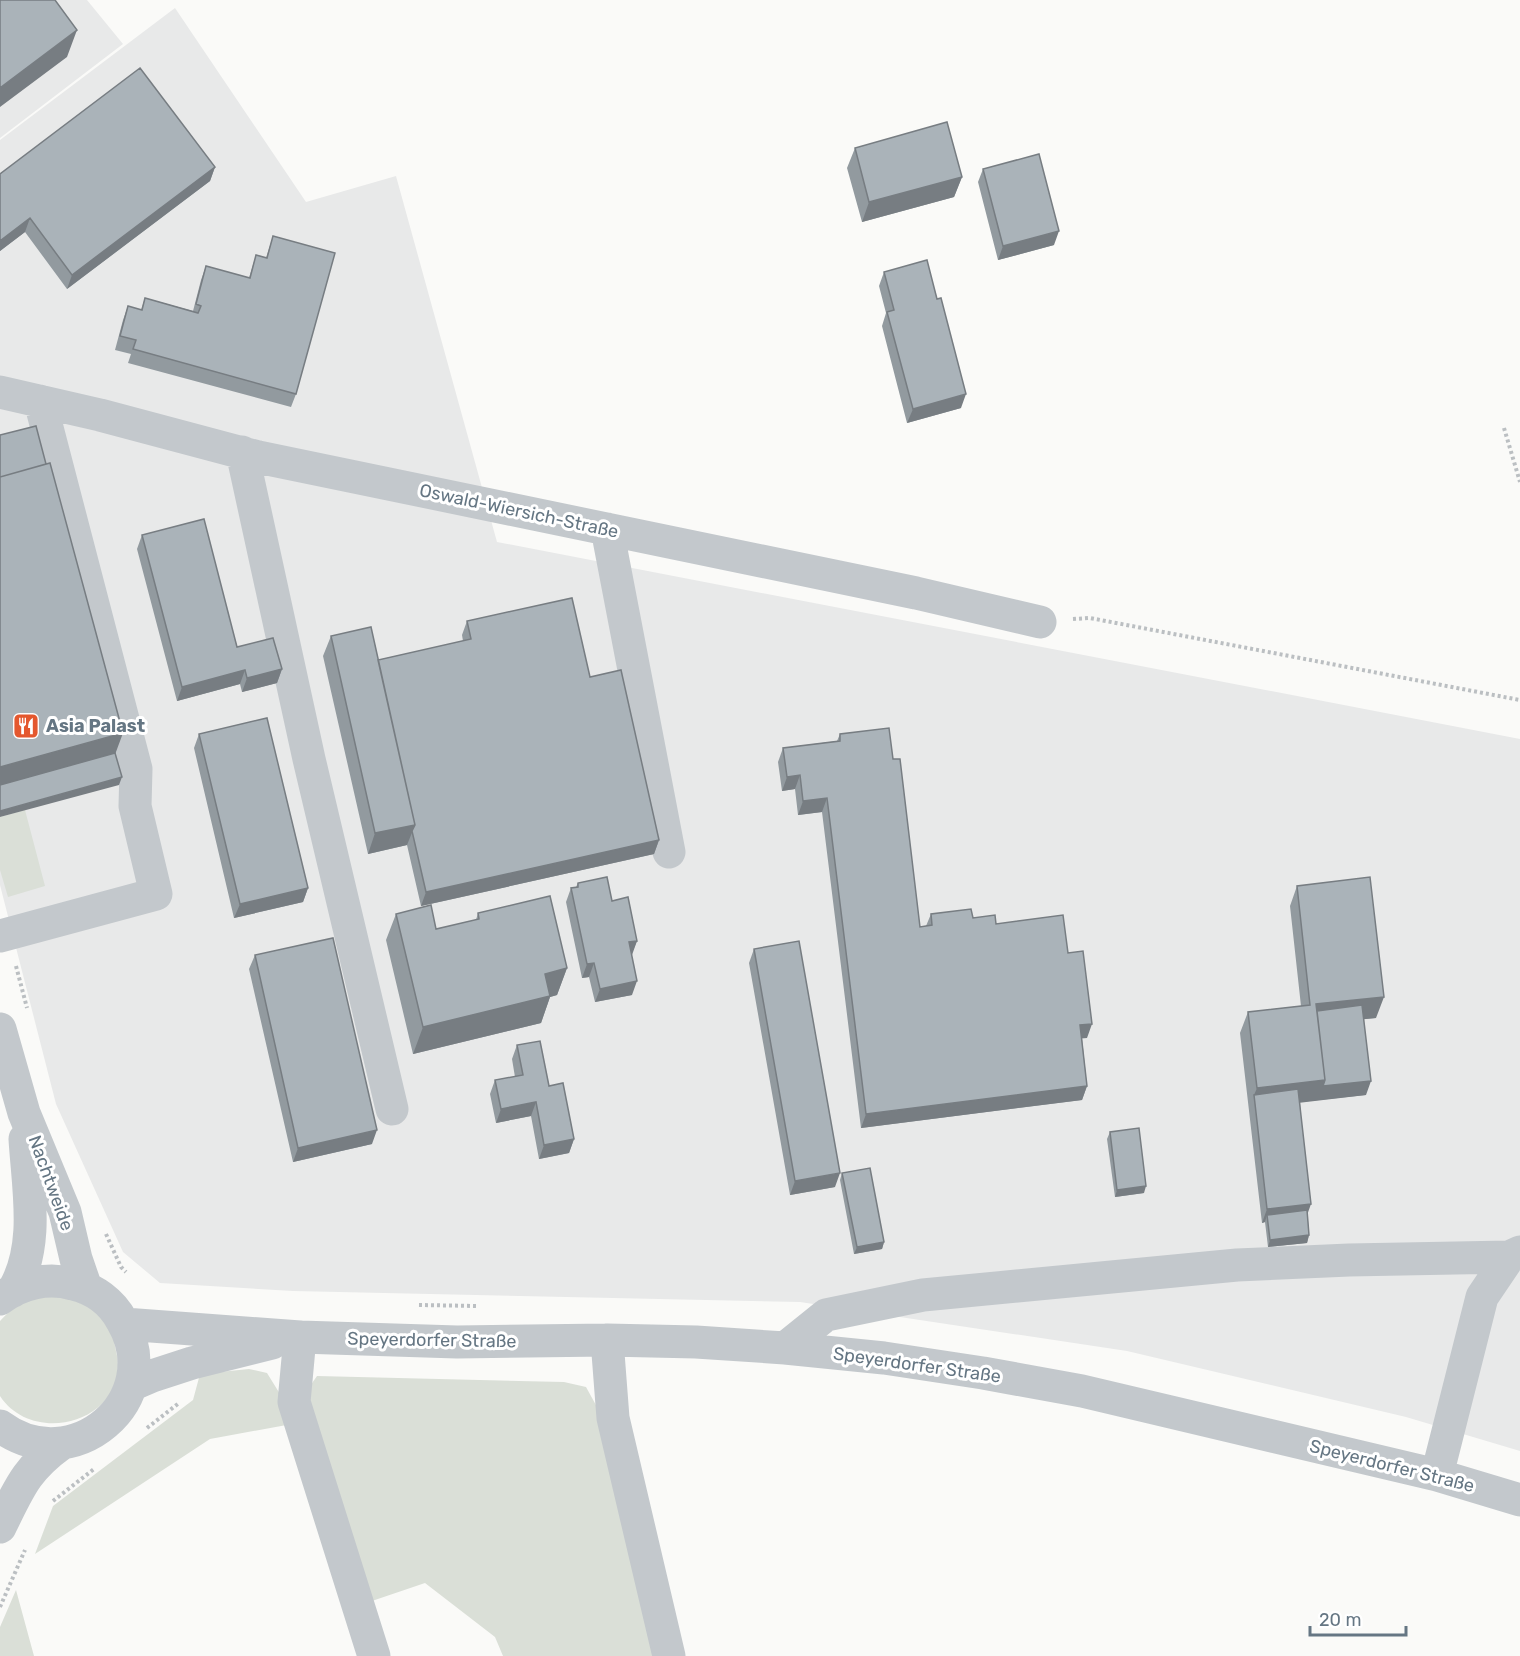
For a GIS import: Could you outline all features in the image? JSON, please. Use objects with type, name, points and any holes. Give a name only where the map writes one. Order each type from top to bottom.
[{"type":"street","name":"Oswald-Wiersich-Straße","points":[[0,392],[242,452],[916,593],[1040,622]]},
{"type":"street","points":[[0,936],[156,894],[135,806],[136,769],[40,401]]},
{"type":"street","points":[[242,452],[309,759],[392,1109]]},
{"type":"street","points":[[607,529],[669,852]]},
{"type":"street","name":"Nachtweide","points":[[0,1029],[24,1113],[65,1212],[76,1259],[86,1288]]},
{"type":"street","name":"Nachtweide","points":[[7,1295],[19,1280],[26,1260],[30,1237],[24,1113]]},
{"type":"street","points":[[784,1348],[826,1315],[923,1294],[1237,1265],[1515,1255]]},
{"type":"street","points":[[1437,1475],[1482,1297],[1515,1255]]},
{"type":"street","points":[[0,1426],[26,1440],[43,1444],[61,1444],[78,1440],[101,1428],[119,1408],[131,1385],[134,1367],[133,1349],[124,1324],[108,1303],[86,1288],[70,1283],[37,1282],[7,1295]]},
{"type":"street","name":"Speyerdorfer Straße","points":[[124,1324],[300,1337],[457,1342],[606,1340],[696,1342],[884,1358],[983,1372],[1082,1391],[1437,1475],[1520,1500]]},
{"type":"street","points":[[300,1337],[294,1402],[374,1656]]},
{"type":"street","name":"Speyerdorfer Straße","points":[[131,1385],[192,1363],[300,1337]]},
{"type":"street","points":[[606,1340],[613,1418],[669,1656]]},
{"type":"street","points":[[0,1527],[27,1474],[39,1460],[61,1444]]},
{"type":"path","points":[[1504,428],[1520,482]]},
{"type":"path","points":[[1040,622],[1090,618],[1520,700]]},
{"type":"path","points":[[102,1225],[121,1267],[129,1275]]},
{"type":"path","points":[[0,1607],[29,1541]]},
{"type":"shaded area","points":[[0,0],[87,0],[123,44],[0,138]]},
{"type":"shaded area","points":[[175,8],[306,202],[396,176],[497,542],[1520,739],[1520,1451],[1406,1417],[1127,1351],[800,1302],[293,1291],[160,1283],[123,1252],[56,1104],[0,885],[0,140]]},
{"type":"shaded area","points":[[25,810],[45,886],[8,897],[0,870],[0,817]]},
{"type":"shaded area","points":[[59,1294],[89,1305],[106,1321],[113,1332],[118,1364],[115,1385],[104,1401],[90,1413],[71,1421],[52,1423],[32,1420],[14,1411],[0,1396],[0,1321],[26,1301]]},
{"type":"shaded area","points":[[249,1369],[267,1373],[280,1394],[292,1424],[210,1439],[35,1554],[53,1506],[193,1400],[200,1374]]},
{"type":"shaded area","points":[[317,1376],[564,1382],[586,1387],[597,1407],[653,1656],[503,1656],[495,1637],[425,1583],[369,1602],[301,1399]]},
{"type":"shaded area","points":[[16,1590],[34,1656],[0,1656],[0,1627]]},
{"type":"building","points":[[0,0],[55,0],[77,30],[0,88]]},
{"type":"building","points":[[140,68],[215,167],[72,275],[30,218],[0,241],[0,174]]},
{"type":"building","points":[[947,122],[962,177],[869,202],[855,148]]},
{"type":"building","points":[[1039,154],[1059,231],[1003,246],[983,169]]},
{"type":"building","points":[[273,236],[335,253],[296,394],[133,349],[136,340],[120,336],[128,306],[142,310],[145,298],[198,313],[201,306],[196,304],[206,266],[250,278],[256,255],[267,258]]},
{"type":"building","points":[[927,260],[937,299],[941,298],[966,394],[913,409],[887,312],[894,310],[884,272]]},
{"type":"building","points":[[36,426],[46,464],[0,477],[0,435]]},
{"type":"building","points":[[50,463],[123,733],[0,767],[0,477]]},
{"type":"building","points":[[204,519],[237,647],[273,638],[282,669],[247,678],[245,670],[182,687],[142,535]]},
{"type":"building","points":[[572,598],[590,677],[621,670],[659,840],[426,892],[412,831],[415,825],[378,660],[471,639],[467,621]]},
{"type":"building","points":[[371,627],[415,825],[375,833],[331,636]]},
{"type":"building","points":[[267,718],[308,888],[240,904],[199,734]]},
{"type":"building","points":[[889,728],[893,759],[900,759],[920,927],[932,925],[931,914],[971,909],[973,918],[995,915],[996,924],[1063,915],[1068,953],[1083,951],[1092,1024],[1080,1025],[1087,1086],[866,1114],[827,798],[803,801],[800,775],[787,777],[783,748],[840,741],[840,734]]},
{"type":"building","points":[[115,753],[122,777],[0,811],[0,785]]},
{"type":"building","points":[[607,877],[612,901],[628,897],[637,941],[629,942],[637,981],[600,989],[594,963],[587,964],[571,888],[578,887],[578,883]]},
{"type":"building","points":[[1370,877],[1384,997],[1316,1004],[1325,1080],[1257,1088],[1248,1012],[1310,1005],[1297,886]]},
{"type":"building","points":[[550,896],[567,968],[545,974],[550,996],[423,1027],[396,914],[431,905],[436,929],[479,919],[478,913]]},
{"type":"building","points":[[333,938],[377,1130],[298,1148],[255,955]]},
{"type":"building","points":[[799,941],[840,1173],[795,1181],[754,949]]},
{"type":"building","points":[[1362,1005],[1371,1081],[1323,1086],[1325,1080],[1317,1011]]},
{"type":"building","points":[[540,1041],[549,1086],[563,1083],[574,1139],[544,1145],[536,1102],[501,1109],[495,1080],[523,1075],[517,1045]]},
{"type":"building","points":[[1298,1089],[1311,1204],[1267,1209],[1254,1095]]},
{"type":"building","points":[[1139,1128],[1146,1186],[1117,1190],[1110,1132]]},
{"type":"building","points":[[870,1168],[884,1242],[857,1247],[842,1173]]},
{"type":"building","points":[[1307,1210],[1309,1235],[1270,1240],[1267,1215]]},
{"type":"place","name":"Asia Palast","points":[[26,726]]}]
